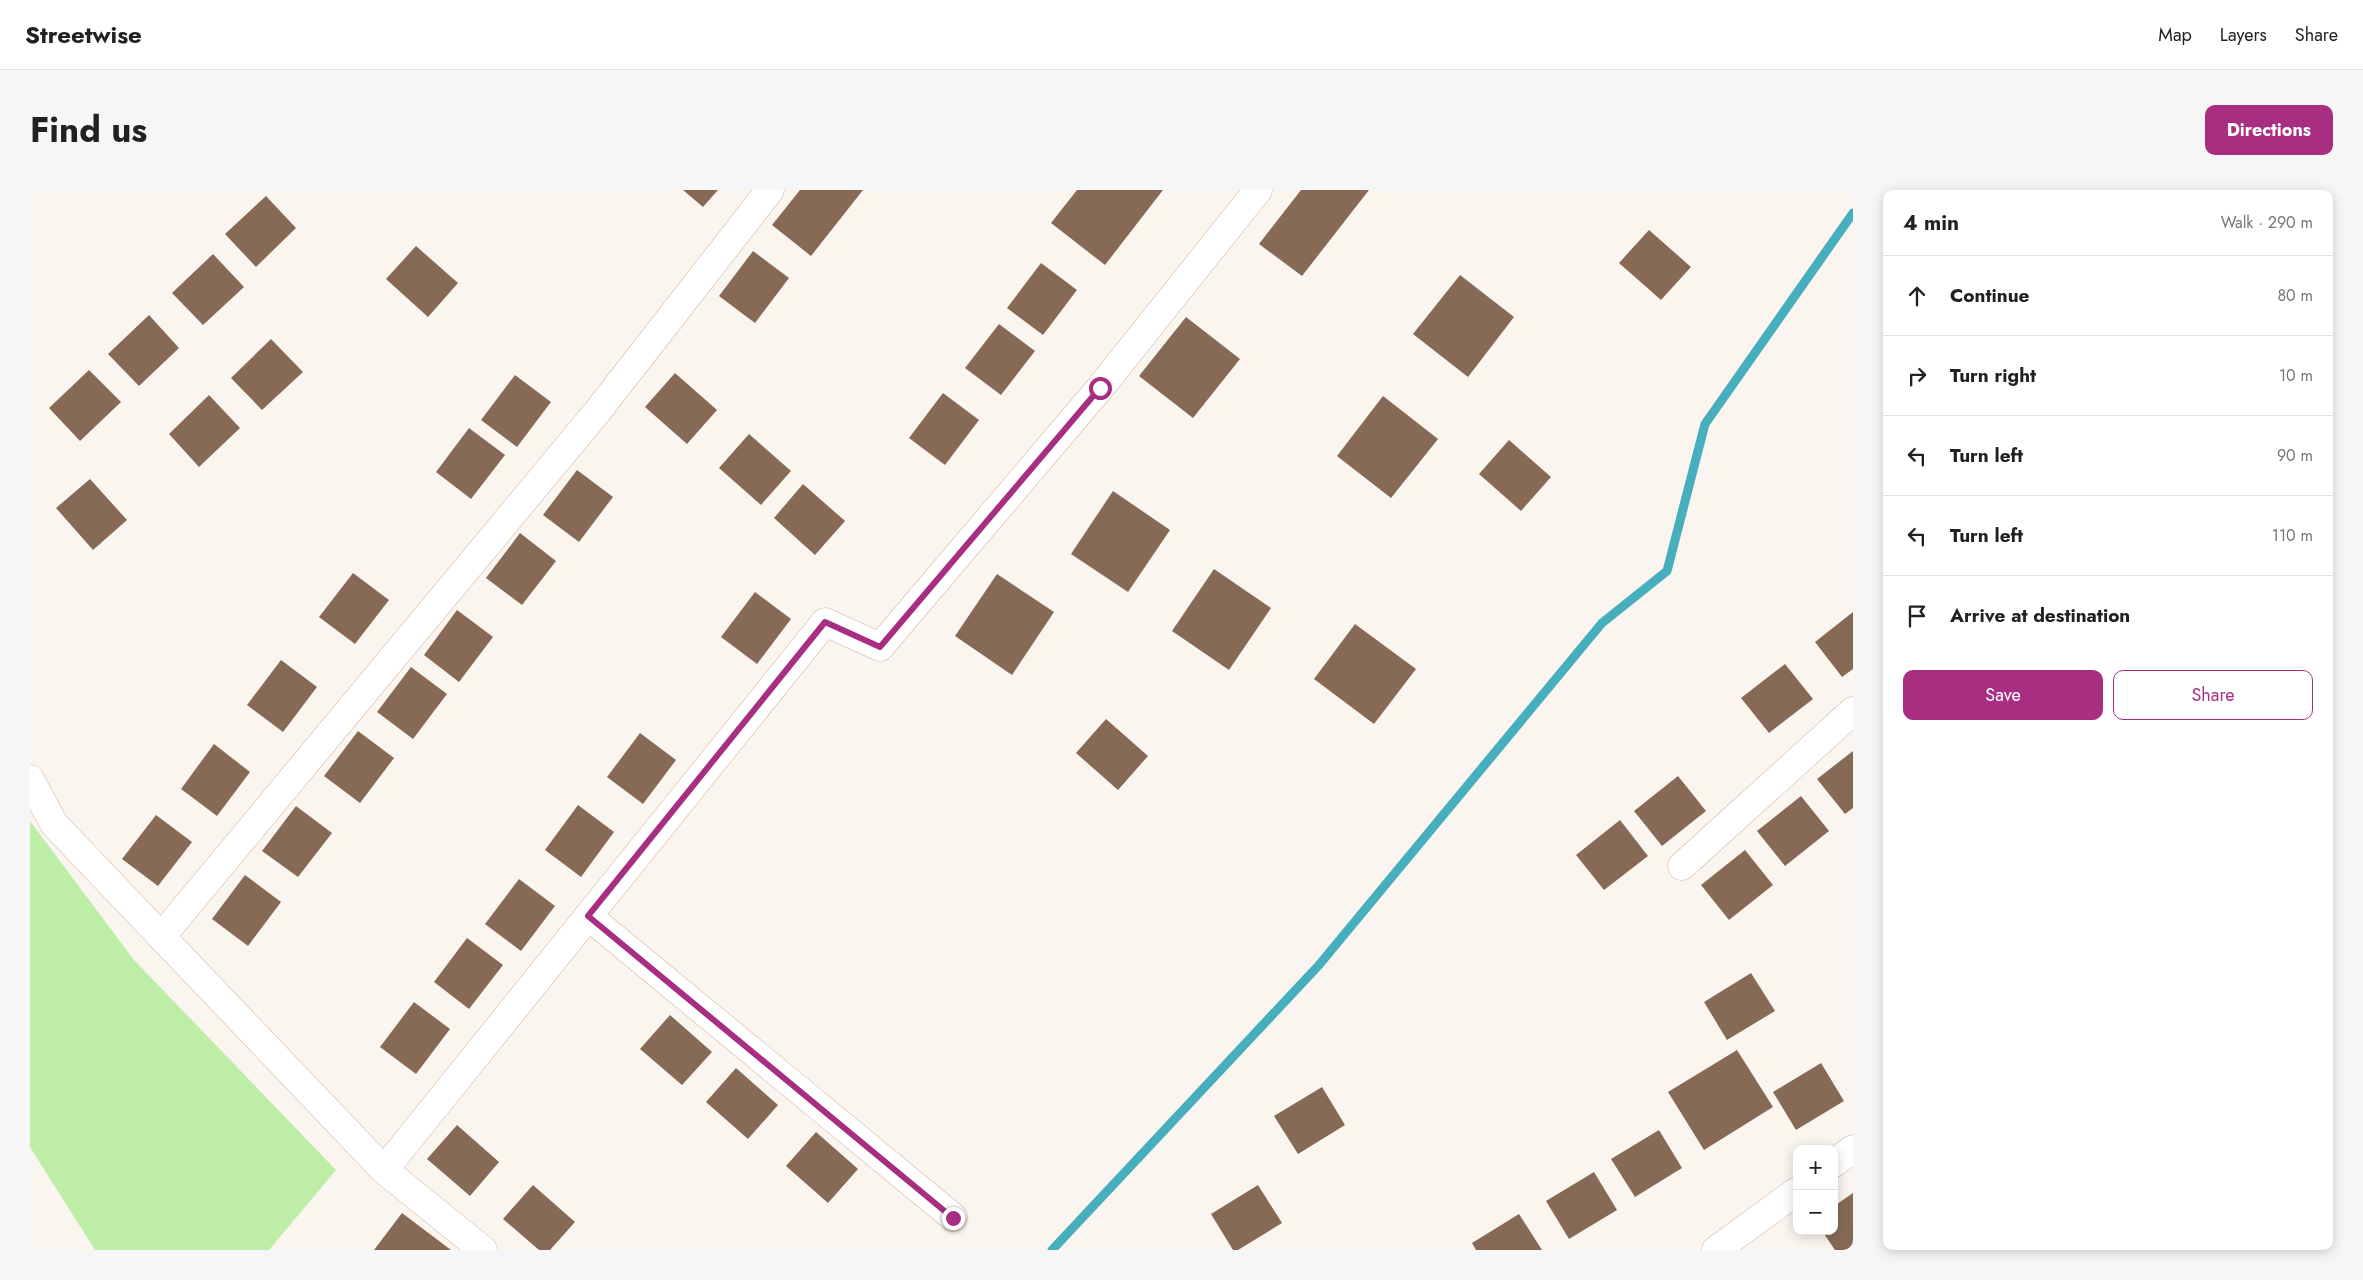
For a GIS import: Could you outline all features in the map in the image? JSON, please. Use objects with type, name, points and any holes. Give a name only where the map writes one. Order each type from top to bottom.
[{"type":"street","points":[[161,936],[597,412],[770,190]]},
{"type":"street","points":[[384,1170],[825,622],[880,647],[1100,388],[1258,190]]},
{"type":"street","points":[[1682,866],[1853,711]]},
{"type":"street","points":[[30,778],[54,824],[384,1170],[483,1250]]},
{"type":"street","points":[[588,916],[953,1218]]},
{"type":"street","points":[[1838,1160],[1853,1149]]},
{"type":"street","points":[[1716,1250],[1793,1194]]},
{"type":"green space","points":[[30,821],[134,960],[336,1170],[269,1250],[95,1250],[30,1147]]},
{"type":"building","points":[[683,190],[718,190],[703,207]]},
{"type":"building","points":[[800,190],[863,190],[811,256],[772,225]]},
{"type":"building","points":[[1077,190],[1163,190],[1105,265],[1051,223]]},
{"type":"building","points":[[1301,190],[1369,190],[1302,276],[1259,244]]},
{"type":"building","points":[[266,196],[296,228],[256,267],[225,234]]},
{"type":"building","points":[[1649,230],[1691,267],[1661,300],[1619,263]]},
{"type":"building","points":[[416,246],[458,283],[428,317],[386,279]]},
{"type":"building","points":[[753,251],[789,278],[755,323],[719,296]]},
{"type":"building","points":[[213,254],[244,287],[203,325],[172,293]]},
{"type":"building","points":[[1041,263],[1077,290],[1043,335],[1007,308]]},
{"type":"building","points":[[1460,275],[1514,317],[1468,377],[1413,334]]},
{"type":"building","points":[[149,315],[179,348],[139,386],[108,354]]},
{"type":"building","points":[[1186,317],[1240,359],[1193,418],[1139,376]]},
{"type":"building","points":[[999,324],[1035,351],[1001,395],[965,368]]},
{"type":"building","points":[[271,339],[303,372],[262,410],[231,378]]},
{"type":"building","points":[[89,370],[121,402],[80,441],[49,408]]},
{"type":"building","points":[[675,373],[717,410],[687,444],[645,407]]},
{"type":"building","points":[[515,375],[551,402],[517,447],[481,420]]},
{"type":"building","points":[[943,393],[979,420],[945,465],[909,438]]},
{"type":"building","points":[[209,395],[240,428],[199,467],[169,434]]},
{"type":"building","points":[[1383,396],[1438,439],[1391,498],[1337,456]]},
{"type":"building","points":[[469,428],[505,455],[471,499],[436,472]]},
{"type":"building","points":[[749,434],[791,471],[761,505],[719,468]]},
{"type":"building","points":[[1509,440],[1551,477],[1521,511],[1479,474]]},
{"type":"building","points":[[577,470],[613,497],[579,542],[543,515]]},
{"type":"building","points":[[90,479],[127,520],[93,550],[56,508]]},
{"type":"building","points":[[803,484],[845,521],[815,555],[774,518]]},
{"type":"building","points":[[1113,491],[1170,530],[1128,592],[1071,554]]},
{"type":"building","points":[[520,533],[556,561],[522,605],[486,578]]},
{"type":"building","points":[[1214,569],[1271,608],[1229,670],[1172,631]]},
{"type":"building","points":[[353,573],[389,600],[355,644],[319,617]]},
{"type":"building","points":[[997,574],[1054,612],[1012,675],[955,636]]},
{"type":"building","points":[[755,592],[791,619],[757,664],[721,637]]},
{"type":"building","points":[[457,610],[493,637],[459,682],[424,655]]},
{"type":"building","points":[[1853,612],[1853,669],[1842,677],[1815,642]]},
{"type":"building","points":[[1355,624],[1416,669],[1374,724],[1314,679]]},
{"type":"building","points":[[281,660],[317,687],[283,732],[247,705]]},
{"type":"building","points":[[1785,664],[1813,699],[1769,733],[1741,698]]},
{"type":"building","points":[[411,667],[447,694],[413,739],[377,712]]},
{"type":"building","points":[[1106,719],[1148,756],[1118,790],[1076,753]]},
{"type":"building","points":[[358,731],[394,758],[360,803],[324,776]]},
{"type":"building","points":[[640,733],[676,760],[643,804],[607,777]]},
{"type":"building","points":[[214,744],[250,772],[217,816],[181,789]]},
{"type":"building","points":[[1853,751],[1853,808],[1845,814],[1817,779]]},
{"type":"building","points":[[1678,776],[1706,811],[1662,846],[1634,811]]},
{"type":"building","points":[[1801,796],[1829,831],[1785,866],[1757,831]]},
{"type":"building","points":[[578,805],[614,832],[581,877],[545,850]]},
{"type":"building","points":[[296,806],[332,833],[298,877],[262,851]]},
{"type":"building","points":[[156,815],[192,842],[158,886],[122,859]]},
{"type":"building","points":[[1620,820],[1648,856],[1604,890],[1576,855]]},
{"type":"building","points":[[1745,850],[1773,885],[1729,920],[1701,885]]},
{"type":"building","points":[[245,875],[281,902],[248,946],[212,919]]},
{"type":"building","points":[[519,879],[555,906],[521,951],[485,924]]},
{"type":"building","points":[[467,938],[503,965],[469,1009],[434,982]]},
{"type":"building","points":[[1751,973],[1775,1011],[1727,1040],[1704,1002]]},
{"type":"building","points":[[414,1002],[450,1029],[416,1074],[380,1047]]},
{"type":"building","points":[[670,1015],[712,1052],[682,1085],[640,1049]]},
{"type":"building","points":[[1737,1050],[1773,1107],[1704,1150],[1668,1092]]},
{"type":"building","points":[[1821,1063],[1844,1101],[1796,1130],[1773,1092]]},
{"type":"building","points":[[736,1068],[778,1105],[748,1139],[706,1102]]},
{"type":"building","points":[[1322,1087],[1345,1125],[1298,1154],[1274,1116]]},
{"type":"building","points":[[457,1125],[499,1162],[470,1196],[427,1159]]},
{"type":"building","points":[[1659,1130],[1682,1168],[1635,1197],[1611,1159]]},
{"type":"building","points":[[816,1132],[858,1169],[828,1203],[786,1166]]},
{"type":"building","points":[[1594,1172],[1617,1210],[1569,1239],[1546,1201]]},
{"type":"building","points":[[533,1185],[575,1222],[550,1250],[539,1250],[503,1219]]},
{"type":"building","points":[[1258,1185],[1282,1223],[1238,1250],[1233,1250],[1211,1214]]},
{"type":"building","points":[[1853,1193],[1853,1248],[1850,1250],[1835,1250],[1825,1235],[1838,1235],[1838,1203]]},
{"type":"building","points":[[402,1213],[451,1250],[374,1250]]},
{"type":"building","points":[[1519,1214],[1542,1250],[1476,1250],[1472,1243]]},
{"type":"waterway","points":[[1052,1250],[1319,965],[1602,623],[1667,571],[1705,424],[1853,213]]},
{"type":"route","points":[[953,1218],[588,916],[825,622],[880,647],[1100,388]]}]
